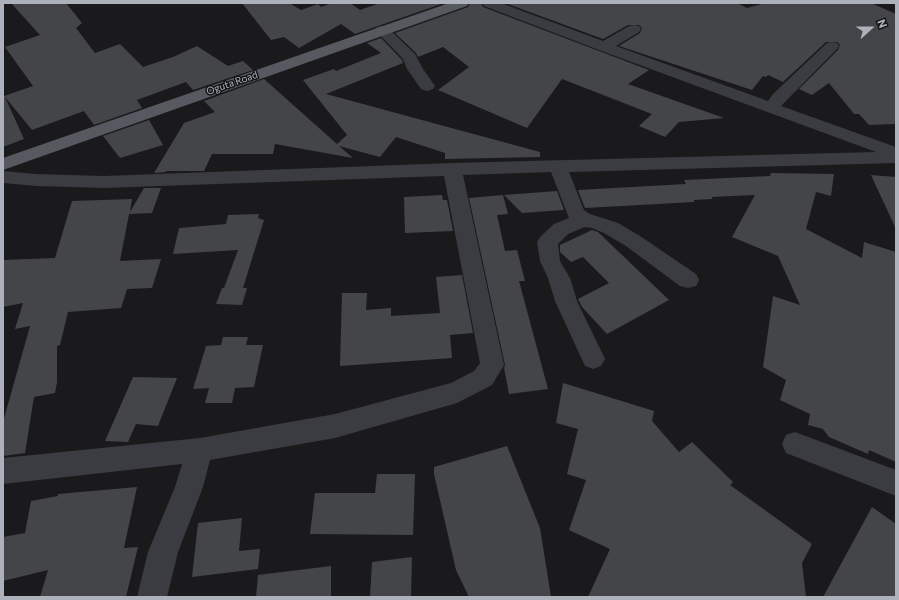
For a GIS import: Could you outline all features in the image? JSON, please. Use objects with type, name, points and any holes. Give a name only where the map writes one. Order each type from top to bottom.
[{"type":"main road","name":"Oguta Road","points":[[3,164],[462,3]]},
{"type":"street","points":[[489,3],[604,47],[896,153]]},
{"type":"street","points":[[604,47],[634,29]]},
{"type":"street","points":[[382,30],[410,57],[415,69],[427,86]]},
{"type":"street","points":[[771,108],[779,97],[832,46]]},
{"type":"street","points":[[3,177],[36,180],[104,182],[452,169],[896,157]]},
{"type":"street","points":[[558,166],[576,213],[584,220],[595,222],[611,228],[634,241],[688,280]]},
{"type":"street","points":[[3,471],[200,450],[335,426],[457,392],[483,378],[492,365],[452,169]]},
{"type":"street","points":[[584,220],[561,229],[547,242],[550,261],[559,278],[566,301],[593,359]]},
{"type":"street","points":[[795,444],[896,483]]},
{"type":"street","points":[[152,597],[163,552],[189,487],[200,450]]},
{"type":"building","points":[[11,3],[66,3],[82,23],[76,28],[95,53],[120,44],[143,67],[173,57],[197,46],[228,66],[243,61],[253,70],[193,90],[186,82],[137,100],[142,108],[94,125],[84,111],[32,130],[5,97],[24,139],[3,147],[3,93],[4,96],[33,86],[5,47],[40,35]]},
{"type":"building","points":[[242,3],[289,3],[301,10],[318,4],[321,7],[332,3],[350,3],[360,10],[380,3],[444,3],[355,34],[341,24],[299,48],[284,37],[271,40]]},
{"type":"building","points":[[470,3],[481,3],[483,7],[649,70],[628,84],[724,118],[679,122],[665,137],[639,126],[652,114],[562,79],[527,128],[438,90],[469,67],[443,47],[418,57],[416,53],[395,33],[468,7]]},
{"type":"building","points":[[505,3],[737,3],[747,8],[765,3],[871,3],[896,14],[896,124],[869,125],[859,114],[854,114],[829,83],[812,95],[799,89],[838,50],[840,45],[837,42],[826,42],[783,82],[768,75],[766,77],[763,76],[752,90],[619,46],[640,33],[642,28],[639,25],[628,25],[603,39]]},
{"type":"building","points":[[381,38],[402,60],[403,63],[326,94],[540,152],[540,157],[445,159],[445,153],[396,137],[380,157],[339,146],[353,158],[275,144],[273,154],[212,154],[204,171],[166,171],[154,173],[184,123],[215,112],[204,101],[264,79],[337,144],[347,135],[303,80],[334,69],[336,71],[381,53],[367,43]]},
{"type":"building","points":[[149,120],[163,145],[120,158],[103,136]]},
{"type":"building","points":[[771,173],[834,174],[831,196],[816,192],[806,229],[862,258],[864,242],[896,252],[896,462],[869,450],[868,454],[829,437],[823,429],[808,425],[810,414],[780,400],[786,380],[763,367],[773,296],[800,305],[778,256],[732,237],[755,195],[712,197],[712,199],[694,200],[694,202],[585,208],[578,190],[686,184],[684,180],[770,176]]},
{"type":"building","points":[[871,175],[896,177],[896,229],[877,188]]},
{"type":"building","points":[[144,188],[161,188],[152,213],[129,214],[120,261],[161,259],[152,288],[127,289],[121,308],[68,312],[60,345],[57,346],[57,382],[55,393],[34,397],[25,453],[3,456],[3,422],[30,326],[15,329],[23,303],[3,307],[3,260],[55,258],[72,201],[132,199],[130,212]]},
{"type":"building","points":[[557,191],[564,210],[522,213],[504,195]]},
{"type":"building","points":[[442,195],[443,200],[447,200],[453,231],[405,233],[404,197]]},
{"type":"building","points":[[503,195],[508,214],[497,215],[505,251],[517,250],[525,281],[519,281],[548,389],[509,394],[504,368],[505,365],[469,198]]},
{"type":"building","points":[[259,214],[258,218],[264,220],[243,288],[247,288],[242,305],[216,304],[222,288],[224,288],[238,250],[173,254],[179,228],[226,224],[228,215]]},
{"type":"building","points":[[592,230],[598,232],[669,300],[607,334],[582,307],[578,299],[609,283],[583,257],[571,262],[560,252],[560,245]]},
{"type":"building","points":[[462,275],[473,333],[450,335],[452,358],[340,366],[342,293],[367,293],[366,310],[391,308],[391,316],[440,313],[436,277]]},
{"type":"building","points":[[223,337],[248,337],[246,345],[263,345],[254,387],[235,388],[232,403],[205,403],[209,388],[193,389],[206,346],[221,345]]},
{"type":"building","points":[[133,377],[177,378],[158,426],[136,424],[128,442],[105,441]]},
{"type":"building","points":[[563,383],[654,411],[652,421],[679,452],[692,442],[733,482],[730,485],[812,544],[802,563],[806,597],[588,597],[610,549],[569,530],[586,480],[567,474],[578,429],[556,423]]},
{"type":"building","points":[[507,446],[540,528],[551,597],[469,597],[456,570],[434,474],[434,467]]},
{"type":"building","points":[[377,474],[415,474],[413,535],[310,534],[315,493],[375,493]]},
{"type":"building","points":[[137,487],[124,548],[138,547],[126,597],[40,597],[48,570],[3,581],[3,537],[25,533],[31,501],[58,496],[58,494]]},
{"type":"building","points":[[872,507],[896,524],[896,597],[823,597]]},
{"type":"building","points":[[242,518],[239,551],[260,549],[258,569],[192,577],[198,523]]},
{"type":"building","points":[[412,557],[411,597],[370,597],[372,562]]},
{"type":"building","points":[[331,566],[331,597],[256,597],[258,575]]}]
